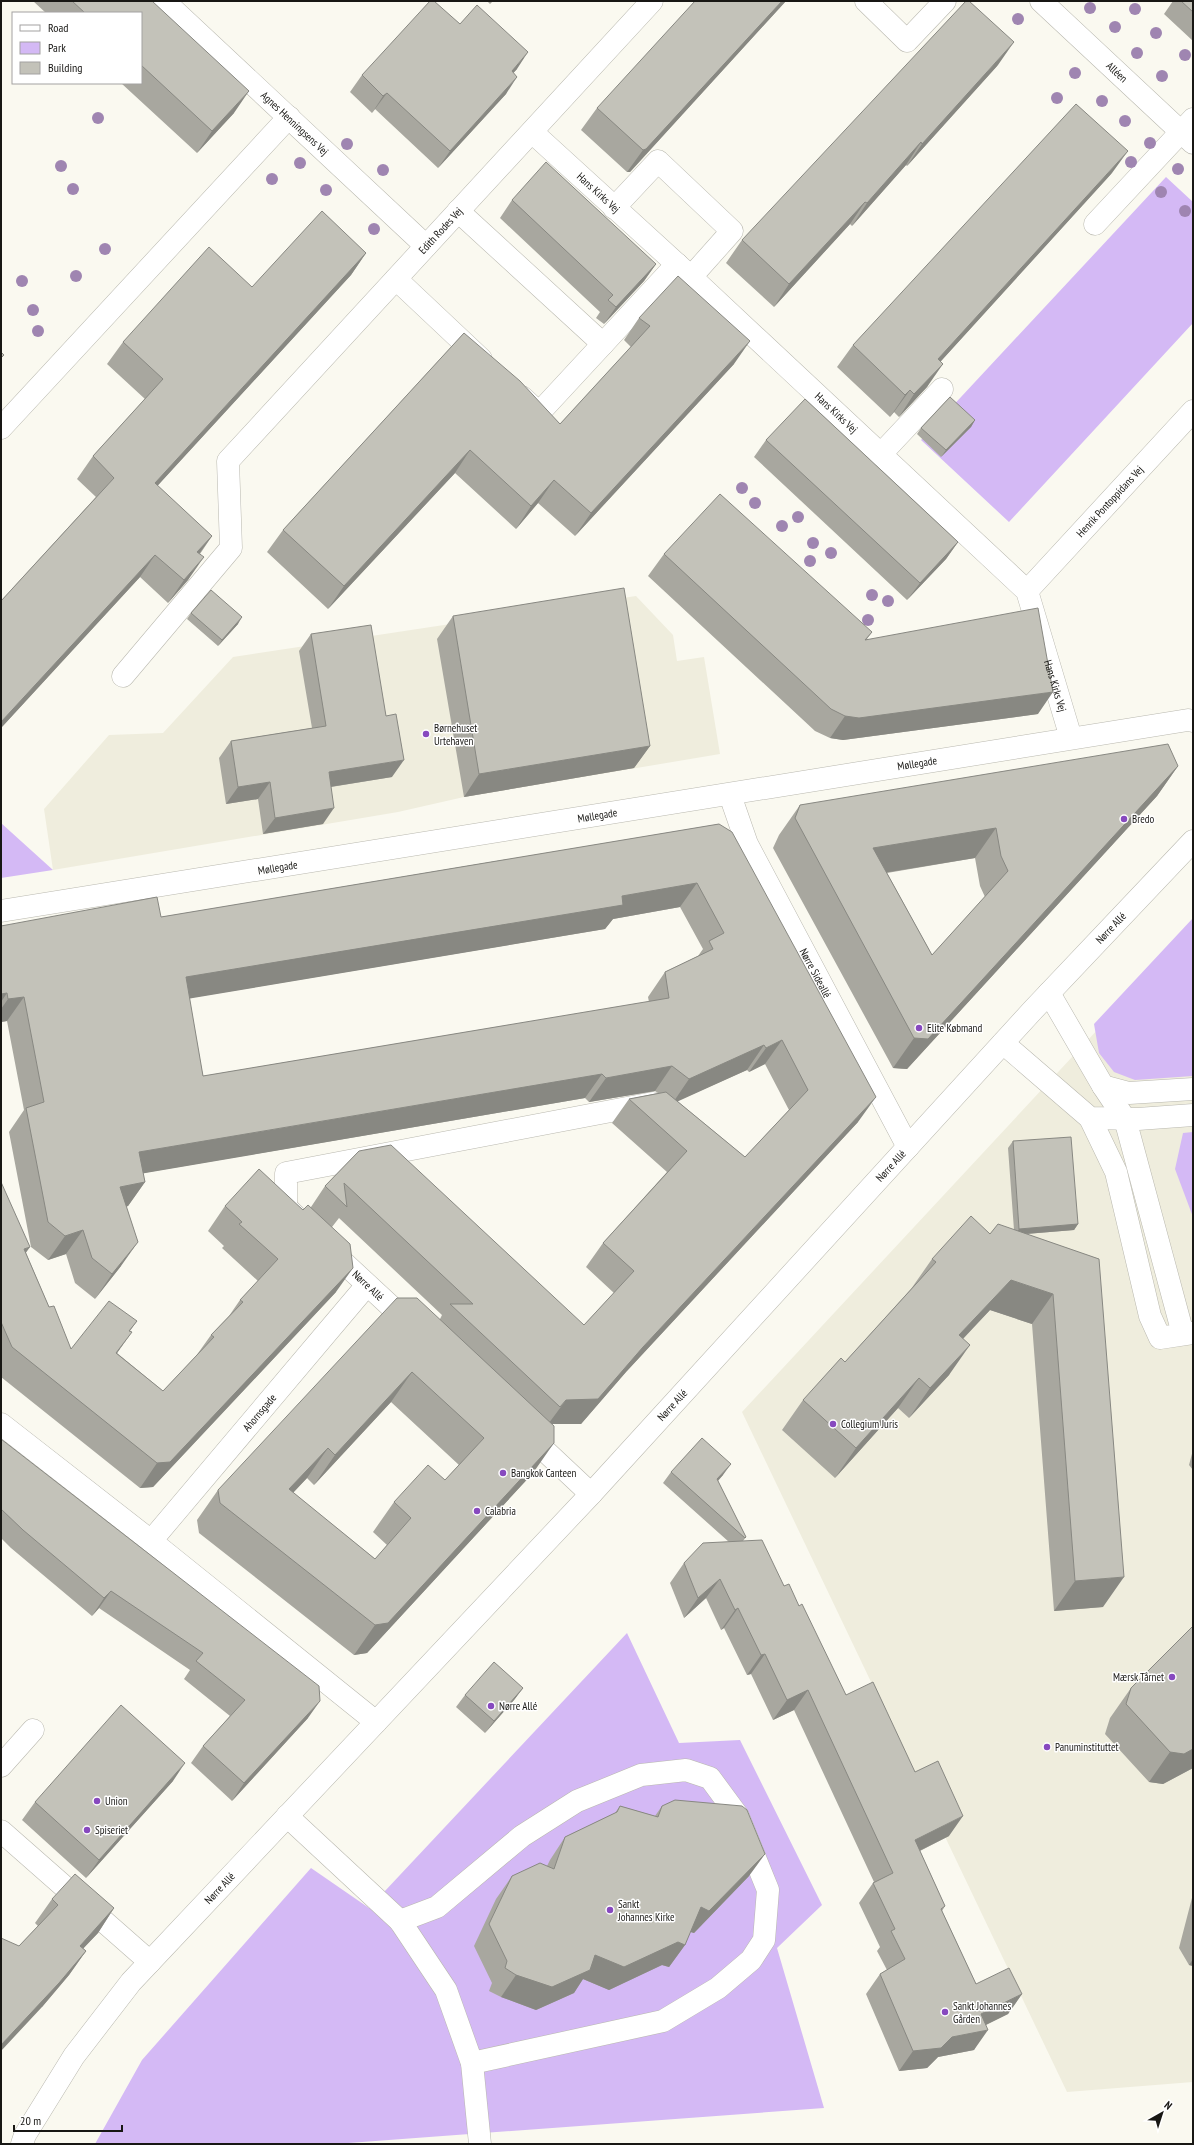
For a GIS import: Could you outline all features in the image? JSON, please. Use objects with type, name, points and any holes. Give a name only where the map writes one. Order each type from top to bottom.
[{"type":"street","name":"Agnes Henningsens Vej","points":[[164,1],[426,246]]},
{"type":"street","name":"Edith Rodes Vej","points":[[123,676],[231,548],[228,460],[652,1]]},
{"type":"street","points":[[866,1],[907,41],[945,1]]},
{"type":"street","name":"Alléen","points":[[1041,1],[1189,131]]},
{"type":"street","points":[[1,428],[289,117]]},
{"type":"street","points":[[1095,224],[1189,131]]},
{"type":"street","name":"Hans Kirks Vej","points":[[532,132],[684,271],[1027,591],[1071,738]]},
{"type":"street","points":[[396,279],[539,413],[603,344],[684,271],[732,231],[658,161],[614,208]]},
{"type":"street","points":[[458,211],[603,344]]},
{"type":"street","points":[[880,455],[942,389]]},
{"type":"street","name":"Henrik Pontoppidans Vej","points":[[1027,591],[1193,412]]},
{"type":"street","name":"Møllegade","points":[[1,911],[730,795],[1071,738],[1188,720],[1193,721]]},
{"type":"street","name":"Nørre Sideallé","points":[[730,795],[747,844],[908,1147]]},
{"type":"street","name":"Nørre Allé","points":[[22,2144],[25,2135],[74,2056],[131,1982],[591,1494],[1049,993],[1193,841]]},
{"type":"street","points":[[1003,1043],[1090,1118],[1116,1172],[1150,1316],[1160,1338],[1188,1334],[1125,1119],[1103,1086],[1049,993]]},
{"type":"street","points":[[1103,1086],[1129,1093],[1193,1089]]},
{"type":"street","points":[[394,1152],[652,1102],[669,1117]]},
{"type":"street","points":[[1090,1118],[1125,1119],[1193,1116]]},
{"type":"street","points":[[394,1152],[411,1168]]},
{"type":"street","name":"Nørre Allé","points":[[394,1152],[286,1173],[286,1207],[425,1339]]},
{"type":"street","name":"Ahornsgade","points":[[151,1541],[367,1285]]},
{"type":"street","points":[[510,1419],[591,1494]]},
{"type":"street","points":[[1,1424],[151,1541],[376,1722]]},
{"type":"street","points":[[1,1766],[33,1730]]},
{"type":"street","points":[[400,1921],[437,1907],[522,1836],[577,1802],[641,1775],[686,1770],[710,1778],[738,1816],[768,1890],[764,1940],[751,1960],[718,1988],[663,2021],[472,2063]]},
{"type":"street","points":[[287,1816],[400,1921],[446,1990],[472,2063],[480,2144]]},
{"type":"street","points":[[1,1831],[150,1962]]},
{"type":"shaded area","name":"Børnehuset Urtehaven","points":[[636,596],[673,635],[677,661],[704,657],[720,754],[464,797],[398,812],[53,870],[44,809],[109,735],[163,733],[233,657]]},
{"type":"shaded area","name":"Panuminstituttet","points":[[1193,927],[1193,2082],[1067,2092],[742,1412]]},
{"type":"green space","points":[[1166,177],[1193,202],[1193,323],[1009,522],[921,440]]},
{"type":"green space","points":[[1,823],[53,870],[1,878]]},
{"type":"green space","points":[[1193,918],[1193,1076],[1135,1080],[1114,1072],[1099,1053],[1094,1024]]},
{"type":"green space","points":[[1193,1132],[1193,1217],[1175,1169],[1183,1133]]},
{"type":"green space","points":[[627,1633],[679,1743],[740,1740],[822,1905],[777,1948],[824,2108],[335,2144],[95,2144],[142,2060],[311,1868],[369,1908]]},
{"type":"building","points":[[72,1],[152,1],[249,91],[212,131],[142,66],[142,12],[84,12]]},
{"type":"building","points":[[430,1],[434,1],[460,24],[477,5],[528,52],[512,71],[517,77],[450,151],[387,93],[383,96],[362,75]]},
{"type":"building","points":[[695,1],[782,1],[646,149],[643,150],[597,108]]},
{"type":"building","points":[[966,1],[969,1],[1014,42],[922,144],[921,142],[867,203],[865,202],[789,284],[742,240]]},
{"type":"building","points":[[1181,1],[1193,1],[1193,12]]},
{"type":"building","points":[[1076,104],[1128,151],[938,359],[943,364],[914,394],[910,390],[905,395],[853,345]]},
{"type":"building","points":[[546,162],[656,264],[616,307],[608,300],[613,295],[512,200]]},
{"type":"building","points":[[322,211],[366,253],[155,483],[212,536],[197,552],[204,557],[184,580],[155,555],[1,722],[1,601],[114,478],[93,456],[163,379],[123,342],[209,247],[252,287]]},
{"type":"building","points":[[678,276],[750,341],[591,513],[554,480],[531,506],[470,450],[344,586],[283,530],[464,333],[520,381],[560,424],[650,326],[639,318]]},
{"type":"building","points":[[950,397],[975,420],[946,450],[921,428]]},
{"type":"building","points":[[805,399],[958,542],[920,583],[766,440]]},
{"type":"building","points":[[720,494],[872,632],[865,640],[1038,608],[1053,692],[859,718],[845,716],[831,709],[664,554]]},
{"type":"building","points":[[624,588],[650,746],[479,774],[453,616]]},
{"type":"building","points":[[211,590],[242,617],[222,640],[191,613]]},
{"type":"building","points":[[371,625],[386,716],[396,714],[404,760],[329,772],[334,808],[275,818],[270,782],[238,787],[231,741],[326,726],[311,634]]},
{"type":"building","points":[[1168,744],[1178,766],[928,1039],[914,1038],[795,818],[800,805]],"holes":[[[996,828],[1001,856],[1008,871],[932,955],[873,848]]]},
{"type":"building","points":[[719,824],[732,832],[876,1097],[643,1347],[598,1399],[566,1400],[560,1407],[450,1304],[473,1304],[344,1183],[347,1207],[325,1186],[359,1151],[391,1145],[584,1325],[634,1271],[603,1243],[687,1151],[629,1099],[666,1092],[745,1157],[808,1090],[782,1040],[766,1048],[764,1045],[689,1079],[672,1066],[606,1078],[602,1074],[139,1152],[145,1182],[120,1187],[138,1242],[112,1274],[92,1258],[83,1230],[65,1236],[48,1222],[26,1108],[44,1102],[24,997],[8,999],[7,993],[1,994],[1,926],[157,897],[161,917]],"holes":[[[697,883],[724,933],[709,941],[713,949],[665,972],[669,998],[203,1076],[186,977],[623,905],[622,896]]]},
{"type":"building","points":[[1071,1137],[1078,1224],[1019,1229],[1013,1141]]},
{"type":"building","points":[[259,1169],[303,1210],[308,1205],[350,1244],[353,1268],[170,1462],[157,1463],[12,1347],[1,1322],[1,1182],[30,1247],[24,1249],[49,1307],[54,1306],[71,1349],[109,1301],[137,1321],[129,1331],[132,1332],[116,1353],[163,1391],[214,1337],[211,1335],[243,1302],[240,1300],[278,1259],[239,1224],[242,1222],[225,1206]]},
{"type":"building","name":"Collegium Juris","points":[[971,1216],[990,1234],[998,1224],[1099,1259],[1124,1577],[1075,1581],[1053,1294],[1011,1280],[959,1335],[970,1345],[930,1388],[919,1378],[856,1448],[803,1400],[841,1358],[845,1362],[936,1262],[932,1259]]},
{"type":"building","points":[[397,1298],[417,1298],[554,1426],[554,1443],[388,1623],[375,1625],[220,1503],[218,1490]],"holes":[[[412,1372],[484,1438],[445,1480],[428,1465],[394,1502],[411,1518],[375,1559],[289,1489],[328,1448],[335,1455]]]},
{"type":"building","points":[[702,1438],[731,1464],[717,1479],[746,1537],[745,1538],[671,1472]]},
{"type":"building","points":[[1,1439],[319,1686],[320,1701],[244,1783],[203,1746],[245,1700],[196,1661],[203,1653],[111,1591],[104,1598],[23,1530],[1,1509]]},
{"type":"building","points":[[762,1540],[784,1586],[789,1584],[799,1606],[802,1604],[846,1695],[873,1682],[915,1772],[938,1761],[963,1816],[915,1840],[945,1906],[941,1909],[976,1984],[1009,1968],[1022,1994],[981,2014],[988,2030],[952,2037],[941,2048],[913,2051],[880,1974],[905,1959],[891,1931],[895,1929],[873,1883],[893,1873],[808,1690],[787,1700],[765,1654],[761,1655],[738,1608],[735,1610],[720,1579],[698,1598],[684,1563],[703,1543]]},
{"type":"building","points":[[1193,1626],[1193,1749],[1184,1754],[1170,1752],[1126,1704],[1131,1688]]},
{"type":"building","points":[[494,1662],[523,1688],[494,1721],[465,1695]]},
{"type":"building","name":"Union","points":[[121,1705],[185,1763],[99,1860],[35,1802]]},
{"type":"building","name":"Sankt Johannes Kirke","points":[[675,1800],[742,1806],[747,1810],[765,1854],[709,1911],[701,1907],[685,1945],[678,1942],[624,1967],[595,1955],[590,1970],[552,1987],[516,1975],[505,1968],[507,1961],[489,1924],[512,1876],[540,1863],[554,1869],[565,1837],[617,1812],[620,1806],[658,1817],[662,1806]]},
{"type":"building","points":[[75,1874],[114,1908],[80,1946],[86,1951],[59,1983],[1,2045],[1,1938],[19,1946],[58,1905],[52,1899]]},
{"type":"place","name":"Børnehuset Urtehaven","points":[[426,734]]},
{"type":"place","name":"Bredo","points":[[1124,819]]},
{"type":"place","name":"Elite Købmand","points":[[919,1028]]},
{"type":"place","name":"Collegium Juris","points":[[833,1424]]},
{"type":"place","name":"Bangkok Canteen","points":[[503,1473]]},
{"type":"place","name":"Calabria","points":[[477,1511]]},
{"type":"place","name":"Mærsk Tårnet","points":[[1172,1677]]},
{"type":"place","name":"Nørre Allé","points":[[491,1706]]},
{"type":"place","name":"Panuminstituttet","points":[[1047,1747]]},
{"type":"place","name":"Union","points":[[97,1801]]},
{"type":"place","name":"Spiseriet","points":[[87,1830]]},
{"type":"place","name":"Sankt Johannes Kirke","points":[[610,1910]]},
{"type":"place","name":"Sankt Johannes Gården","points":[[945,2012]]}]
